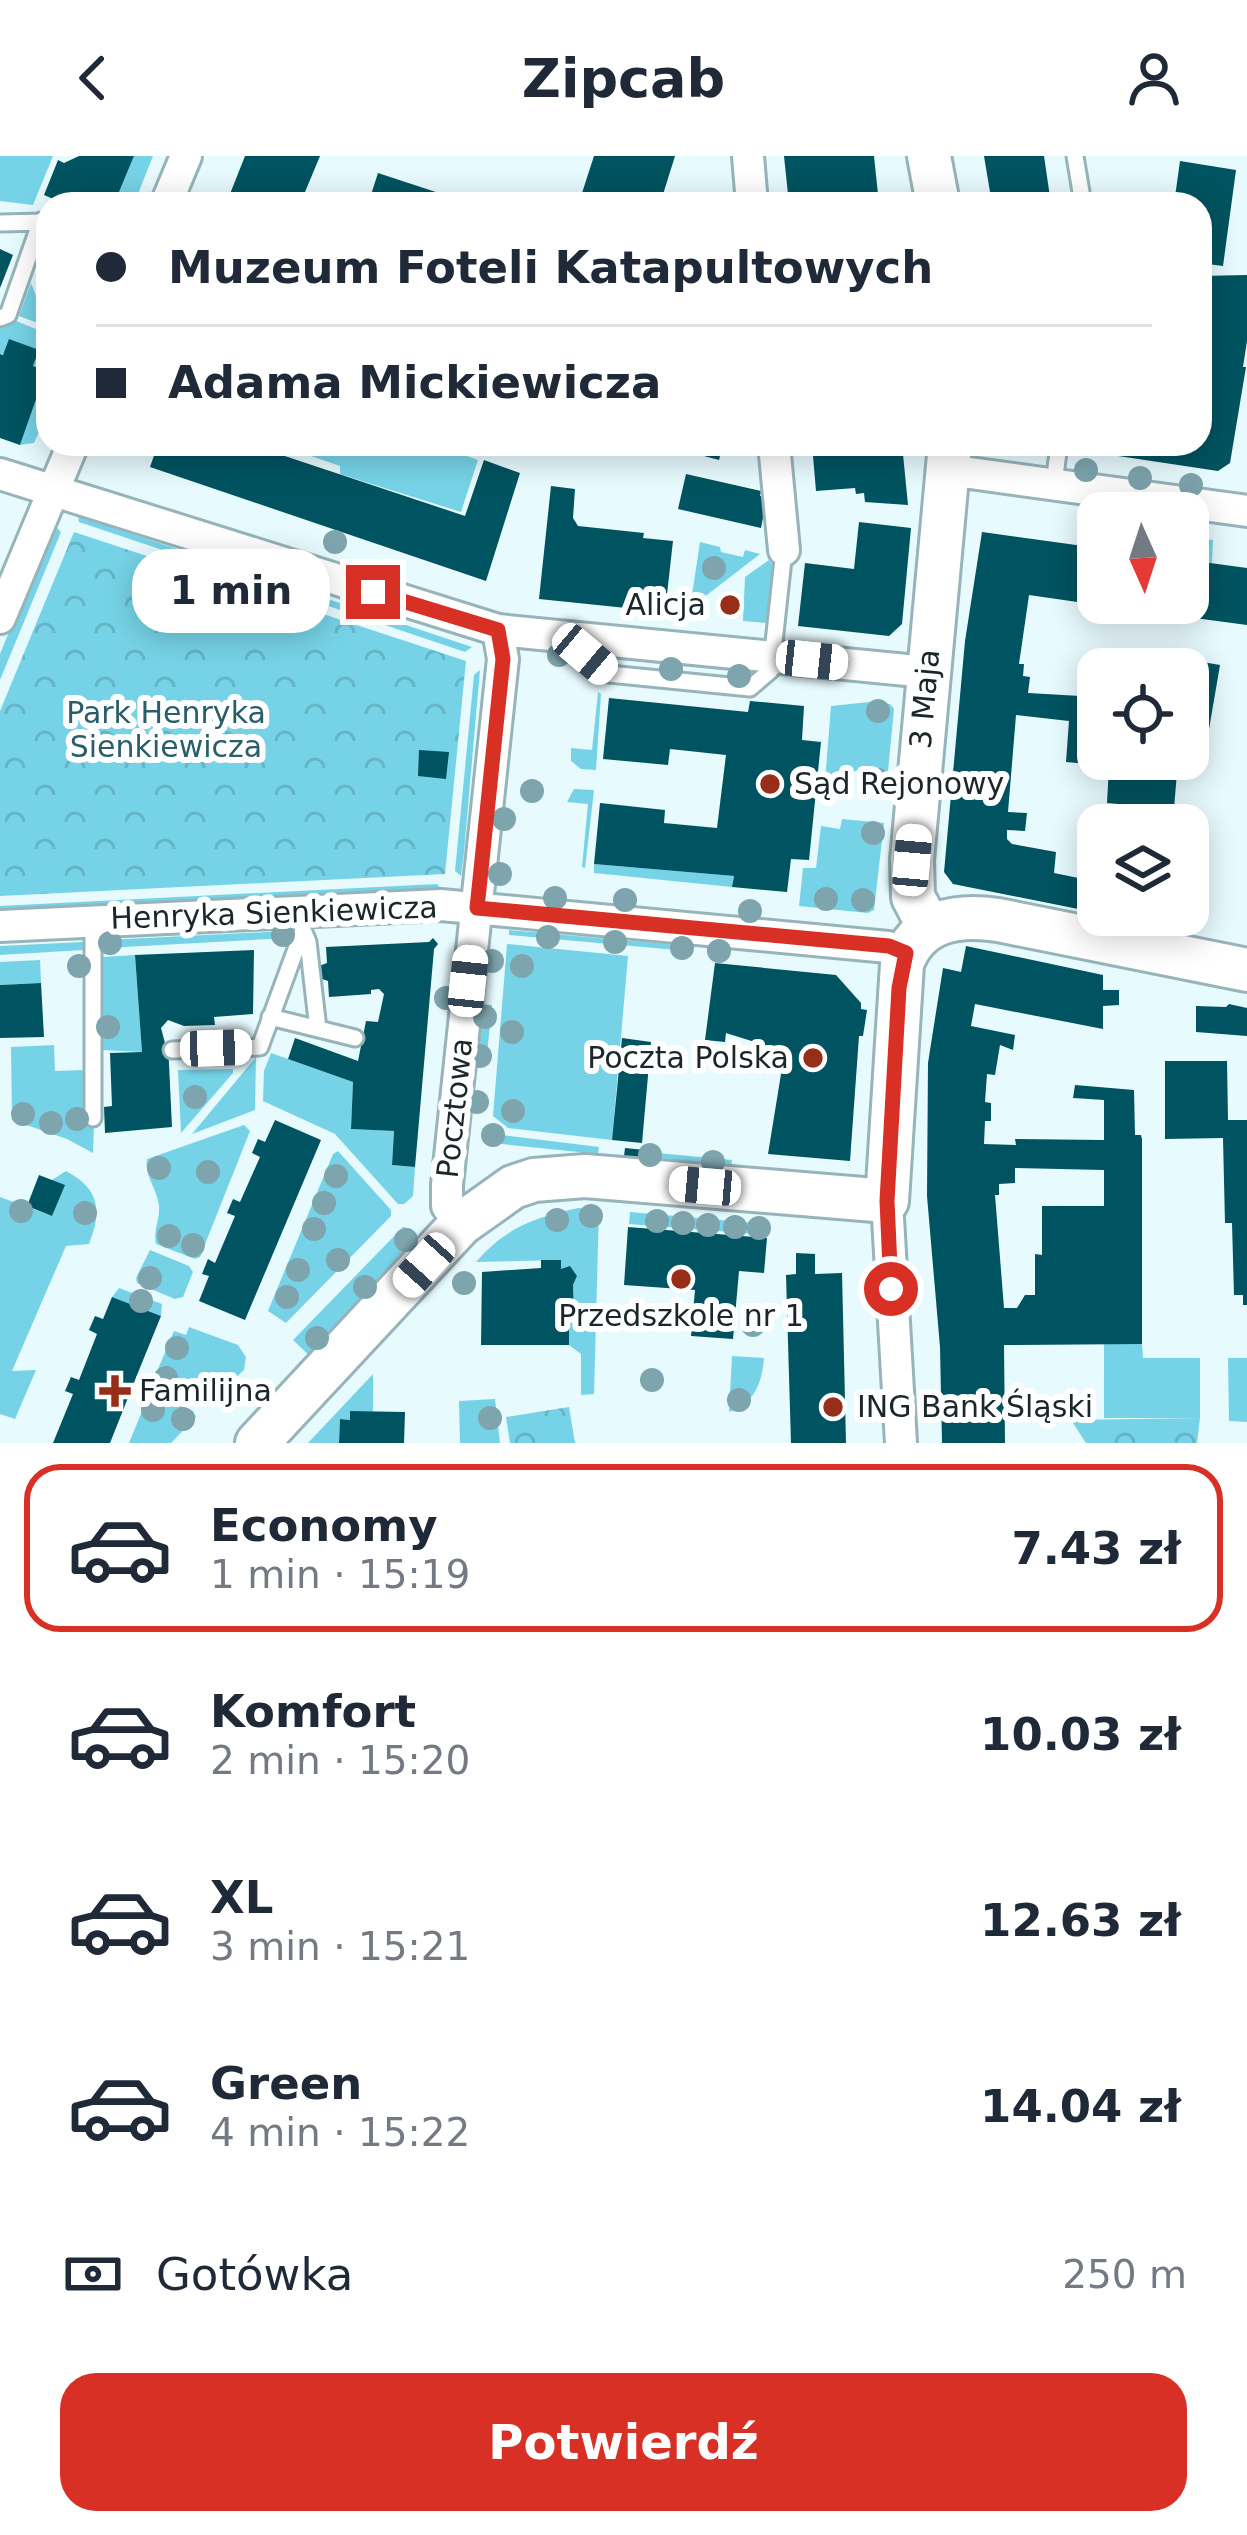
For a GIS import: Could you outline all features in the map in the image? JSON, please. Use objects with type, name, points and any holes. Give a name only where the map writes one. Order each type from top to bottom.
[{"type":"street","points":[[171,192],[186,156]]},
{"type":"street","points":[[748,156],[751,192]]},
{"type":"street","points":[[929,156],[936,192]]},
{"type":"street","points":[[0,618],[68,456]]},
{"type":"street","points":[[775,456],[784,550]]},
{"type":"street","points":[[949,457],[1054,484],[1247,511]]},
{"type":"street","name":"3 Maja","points":[[901,1443],[887,1201],[899,988],[918,940],[918,909],[911,885],[949,457]]},
{"type":"street","points":[[0,473],[498,630],[927,672]]},
{"type":"street","name":"Pocztowa","points":[[461,1224],[447,1206],[446,1185],[503,659],[498,630]]},
{"type":"street","name":"Henryka Sienkiewicza","points":[[0,926],[93,920],[303,920],[441,905],[889,946],[918,940]]},
{"type":"street","points":[[918,940],[956,917],[973,916],[1247,970]]},
{"type":"street","points":[[256,1443],[461,1224],[513,1187],[557,1177],[887,1201]]},
{"type":"lane","points":[[1076,156],[1081,192]]},
{"type":"lane","points":[[0,224],[36,222]]},
{"type":"lane","points":[[0,318],[8,315],[36,245]]},
{"type":"lane","points":[[1054,484],[1058,456]]},
{"type":"lane","points":[[773,656],[784,550]]},
{"type":"lane","points":[[93,920],[93,1118]]},
{"type":"lane","points":[[172,1050],[260,1047],[303,920]]},
{"type":"lane","points":[[303,920],[318,1029]]},
{"type":"lane","points":[[270,1017],[355,1038]]},
{"type":"green space","points":[[0,156],[53,156],[33,205],[0,201]]},
{"type":"green space","points":[[134,156],[153,156],[139,192],[119,192]]},
{"type":"green space","points":[[31,283],[36,322],[19,316]]},
{"type":"green space","points":[[14,320],[36,329],[36,350],[0,354],[0,326]]},
{"type":"green space","points":[[36,399],[36,439],[20,445]]},
{"type":"green space","points":[[311,456],[467,456],[478,460],[461,512],[340,474],[340,466]]},
{"type":"green space","points":[[78,516],[472,647],[465,652],[79,522]]},
{"type":"green space","points":[[53,524],[61,532],[0,680],[0,654]]},
{"type":"green space","name":"Park Henryka Sienkiewicza","points":[[74,532],[466,661],[445,874],[0,896],[0,711]]},
{"type":"green space","points":[[700,542],[743,557],[745,550],[760,554],[690,608]]},
{"type":"green space","points":[[769,560],[775,568],[767,623],[743,621],[745,577]]},
{"type":"green space","points":[[480,670],[461,876],[455,871],[474,675]]},
{"type":"green space","points":[[598,692],[596,770],[581,769],[571,761],[571,748],[592,750]]},
{"type":"green space","points":[[890,704],[894,709],[886,792],[872,791],[871,777],[862,769],[825,781],[831,706]]},
{"type":"green space","points":[[574,789],[594,790],[585,868],[588,804],[567,802]]},
{"type":"green space","points":[[842,819],[884,823],[874,910],[868,913],[799,906],[803,868],[816,868],[821,826],[840,829]]},
{"type":"green space","points":[[594,864],[734,876],[732,887],[594,873]]},
{"type":"green space","points":[[437,884],[443,891],[0,913],[0,906]]},
{"type":"green space","points":[[509,930],[688,946],[688,951],[509,935]]},
{"type":"green space","points":[[289,931],[288,938],[106,948],[106,940]]},
{"type":"green space","points":[[83,942],[83,950],[0,955],[0,946]]},
{"type":"green space","points":[[507,944],[628,956],[612,1140],[508,1128],[493,1116]]},
{"type":"green space","points":[[135,955],[142,1052],[101,1050],[102,957]]},
{"type":"green space","points":[[40,960],[41,983],[0,985],[0,962]]},
{"type":"green space","points":[[482,1004],[492,1005],[486,1065],[476,1064]]},
{"type":"green space","points":[[54,1045],[55,1071],[84,1070],[85,1121],[94,1123],[93,1153],[12,1120],[11,1047]]},
{"type":"green space","points":[[271,1053],[353,1082],[351,1129],[394,1131],[392,1165],[415,1167],[413,1196],[398,1204],[335,1134],[263,1101],[264,1071]]},
{"type":"green space","points":[[256,1057],[255,1110],[192,1134]]},
{"type":"green space","points":[[233,1069],[233,1073],[181,1133],[178,1070]]},
{"type":"green space","points":[[244,1125],[250,1131],[200,1257],[156,1244],[159,1206],[147,1159]]},
{"type":"green space","points":[[486,1133],[599,1147],[598,1154],[502,1144]]},
{"type":"green space","points":[[338,1151],[391,1210],[391,1216],[286,1323],[268,1311]]},
{"type":"green space","points":[[647,1152],[732,1160],[731,1167],[646,1159]]},
{"type":"green space","points":[[66,1171],[92,1193],[96,1221],[89,1244],[66,1246],[12,1371],[36,1370],[15,1419],[0,1414],[0,1197],[52,1216],[52,1180]]},
{"type":"green space","points":[[578,1208],[599,1209],[594,1394],[581,1395],[581,1354],[569,1345],[569,1313],[574,1312],[577,1276],[570,1267],[561,1269],[560,1260],[476,1262],[498,1240],[522,1226]]},
{"type":"green space","points":[[630,1212],[768,1224],[767,1235],[629,1224]]},
{"type":"green space","points":[[403,1227],[412,1229],[416,1244],[312,1358],[293,1340]]},
{"type":"green space","points":[[150,1250],[189,1266],[193,1272],[183,1297],[175,1299],[137,1283]]},
{"type":"green space","points":[[119,1288],[162,1304],[161,1316],[112,1297]]},
{"type":"green space","points":[[189,1327],[238,1345],[246,1357],[244,1370],[207,1404],[153,1381],[174,1331],[186,1335]]},
{"type":"green space","points":[[1104,1344],[1142,1344],[1143,1358],[1200,1358],[1200,1418],[1104,1418]]},
{"type":"green space","points":[[732,1356],[764,1358],[755,1391],[729,1412]]},
{"type":"green space","points":[[1228,1358],[1247,1358],[1247,1422],[1229,1421]]},
{"type":"green space","points":[[373,1374],[373,1412],[351,1411],[350,1420],[340,1419],[339,1443],[308,1443]]},
{"type":"green space","points":[[149,1394],[193,1411],[196,1417],[171,1443],[129,1443]]},
{"type":"green space","points":[[495,1399],[500,1443],[460,1443],[459,1401]]},
{"type":"green space","points":[[569,1407],[575,1443],[510,1443],[506,1417]]},
{"type":"green space","points":[[1200,1418],[1197,1443],[1086,1443],[1071,1420]]},
{"type":"building","points":[[79,156],[134,156],[119,192],[45,192],[58,160],[64,163]]},
{"type":"building","points":[[245,156],[320,156],[305,192],[231,192]]},
{"type":"building","points":[[594,156],[675,156],[664,192],[582,192]]},
{"type":"building","points":[[784,156],[874,156],[878,192],[788,192]]},
{"type":"building","points":[[984,156],[1044,156],[1049,192],[990,192]]},
{"type":"building","points":[[1180,161],[1236,170],[1223,266],[1212,265],[1212,192],[1176,192]]},
{"type":"building","points":[[378,173],[436,192],[372,192]]},
{"type":"building","points":[[0,249],[13,255],[0,288]]},
{"type":"building","points":[[1247,275],[1246,367],[1230,463],[1218,471],[1118,456],[1212,456],[1212,276]]},
{"type":"building","points":[[9,339],[36,349],[36,399],[20,445],[0,438],[3,355]]},
{"type":"building","points":[[154,456],[285,456],[465,516],[484,460],[520,473],[486,581],[150,467]]},
{"type":"building","points":[[813,456],[903,456],[908,505],[865,502],[864,493],[856,494],[855,488],[816,491]]},
{"type":"building","points":[[686,474],[761,491],[760,496],[767,497],[761,528],[678,509]]},
{"type":"building","points":[[551,486],[575,489],[573,518],[578,526],[673,541],[665,612],[539,599]]},
{"type":"building","points":[[859,522],[911,528],[902,624],[889,636],[798,626],[805,563],[854,569]]},
{"type":"building","points":[[982,532],[1077,545],[1077,602],[1029,595],[1019,664],[1024,664],[1023,676],[1030,677],[1028,693],[1077,696],[1077,763],[1066,762],[1069,721],[1016,715],[1008,812],[1027,813],[1025,831],[1007,830],[1007,839],[1056,852],[1054,873],[1077,878],[1077,909],[953,884],[944,872],[965,641]]},
{"type":"building","points":[[1209,563],[1247,568],[1247,625],[1209,620]]},
{"type":"building","name":"Alicja","points":[[719,597],[742,599],[741,613],[717,611]]},
{"type":"building","points":[[1209,663],[1220,665],[1209,729]]},
{"type":"building","name":"Sąd Rejonowy","points":[[609,698],[748,712],[750,701],[804,706],[802,740],[821,742],[809,860],[791,859],[787,892],[732,887],[734,876],[594,864],[600,803],[665,810],[664,823],[717,828],[726,755],[670,749],[668,765],[603,759]]},
{"type":"building","points":[[419,750],[449,752],[446,779],[418,776]]},
{"type":"building","points":[[1108,780],[1176,780],[1174,804],[1107,803]]},
{"type":"building","points":[[433,938],[438,944],[415,1167],[392,1165],[394,1131],[351,1129],[353,1082],[288,1059],[295,1038],[358,1061],[366,1021],[378,1022],[384,994],[379,989],[371,994],[329,997],[328,981],[319,978],[319,966],[327,963],[326,947],[429,942]]},
{"type":"building","points":[[966,946],[1103,975],[1103,990],[1119,990],[1119,1005],[1103,1006],[1103,1029],[975,1004],[971,1026],[1015,1035],[1013,1050],[1000,1045],[995,1075],[987,1074],[985,1102],[991,1103],[991,1121],[985,1121],[984,1144],[1016,1145],[1015,1139],[1104,1140],[1104,1100],[1073,1098],[1075,1085],[1134,1090],[1135,1135],[1142,1139],[1142,1344],[1004,1345],[1005,1443],[942,1443],[940,1347],[927,1196],[928,1063],[943,968],[961,972]],"holes":[[[1015,1168],[1104,1170],[1104,1206],[1042,1206],[1042,1255],[1035,1254],[1035,1295],[1025,1295],[1017,1308],[1004,1308],[995,1195],[999,1195],[999,1184],[1015,1183]]]},
{"type":"building","points":[[254,950],[253,1014],[214,1017],[215,1025],[184,1026],[168,1020],[161,1028],[168,1043],[172,1127],[105,1133],[104,1107],[112,1106],[110,1053],[142,1052],[135,955]]},
{"type":"building","name":"Poczta Polska","points":[[715,963],[836,975],[861,1009],[867,1010],[863,1036],[859,1036],[850,1161],[768,1154],[781,1074],[758,1043],[726,1033],[725,1042],[705,1040]]},
{"type":"building","points":[[41,983],[44,1037],[0,1038],[0,985]]},
{"type":"building","points":[[1196,1006],[1247,1008],[1247,1036],[1196,1032]]},
{"type":"building","points":[[622,1038],[651,1042],[642,1143],[612,1140]]},
{"type":"building","points":[[1165,1061],[1227,1061],[1228,1120],[1247,1120],[1247,1305],[1243,1305],[1243,1295],[1234,1295],[1232,1223],[1225,1223],[1223,1138],[1165,1139]]},
{"type":"building","points":[[275,1120],[321,1140],[245,1320],[199,1301],[209,1276],[202,1274],[208,1259],[215,1263],[235,1216],[227,1213],[233,1199],[240,1202],[260,1157],[252,1153],[258,1139],[265,1142]]},
{"type":"building","points":[[625,1148],[645,1150],[644,1158],[624,1156]]},
{"type":"building","points":[[39,1175],[65,1185],[52,1216],[27,1206]]},
{"type":"building","name":"Przedszkole nr 1","points":[[628,1227],[767,1238],[764,1273],[739,1271],[733,1339],[691,1336],[695,1290],[624,1285]]},
{"type":"building","points":[[796,1253],[815,1254],[815,1274],[842,1273],[846,1443],[791,1443],[786,1275],[796,1274]]},
{"type":"building","points":[[541,1260],[561,1260],[561,1269],[570,1266],[577,1276],[574,1313],[569,1313],[569,1345],[481,1345],[482,1272],[541,1268]]},
{"type":"building","points":[[112,1297],[161,1316],[110,1443],[53,1443],[73,1394],[65,1391],[71,1377],[79,1380],[97,1334],[89,1330],[95,1316],[103,1319]]},
{"type":"building","points":[[350,1411],[405,1412],[404,1443],[339,1443],[340,1419],[350,1420]]},
{"type":"place","name":"Alicja","points":[[730,605]]},
{"type":"place","name":"Sąd Rejonowy","points":[[770,784]]},
{"type":"place","name":"Poczta Polska","points":[[813,1058]]},
{"type":"place","name":"Przedszkole nr 1","points":[[681,1279]]},
{"type":"place","name":"Familijna","points":[[115,1391]]},
{"type":"place","name":"ING Bank Śląski","points":[[833,1407]]},
{"type":"route","points":[[373,592],[498,630],[503,659],[477,908],[889,946],[906,953],[899,988],[887,1201],[891,1289]]}]
